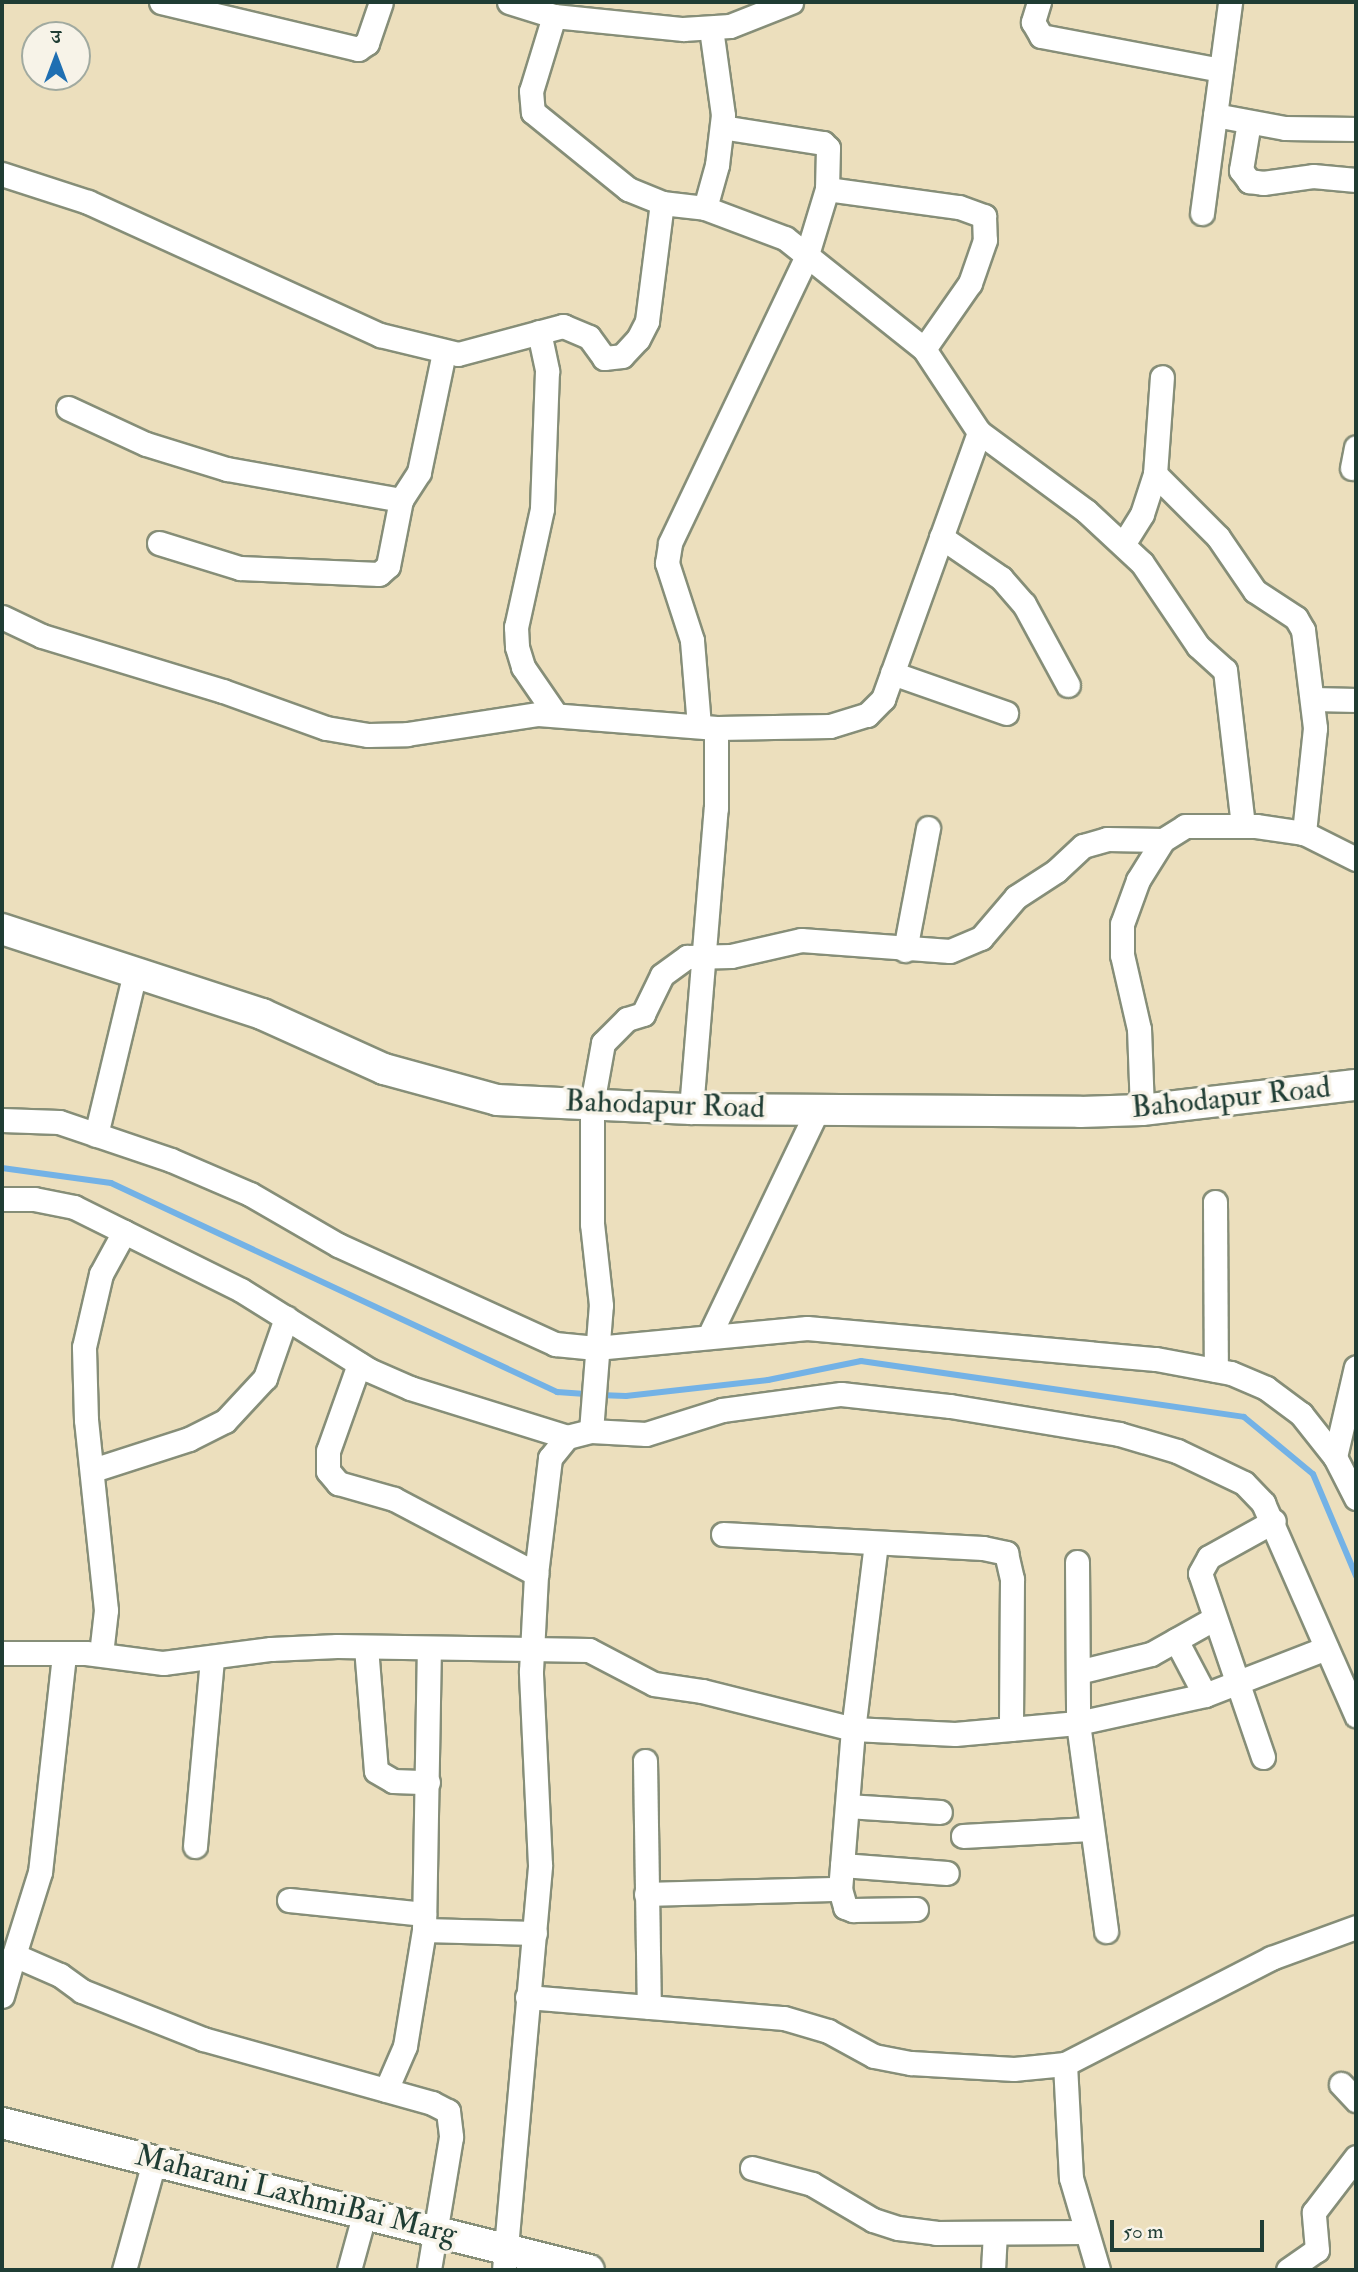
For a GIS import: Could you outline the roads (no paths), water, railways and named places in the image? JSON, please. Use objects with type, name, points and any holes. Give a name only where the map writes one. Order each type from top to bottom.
[{"type":"main road","name":"Bahodapur Road","points":[[2,929],[261,1014],[384,1069],[497,1100],[691,1109],[1142,1110],[1356,1085]]},
{"type":"main road","name":"Maharani LaxhmiBai Marg","points":[[2,2123],[155,2158],[439,2231],[505,2259],[589,2270]]},
{"type":"street","points":[[161,2],[201,7],[358,49],[367,43],[381,2]]},
{"type":"street","points":[[509,2],[554,16],[711,29],[747,11],[791,2]]},
{"type":"street","points":[[1039,2],[1033,22],[1041,36],[1221,70]]},
{"type":"street","points":[[1202,213],[1230,2]]},
{"type":"street","points":[[554,16],[531,91],[533,112],[628,189],[662,203],[705,208],[778,232],[806,258],[924,349],[979,432],[1124,543],[1198,646],[1225,670],[1243,825]]},
{"type":"street","points":[[705,208],[722,127],[711,29]]},
{"type":"street","points":[[1215,115],[1285,128],[1356,130]]},
{"type":"street","points":[[1250,122],[1241,170],[1249,181],[1263,183],[1313,176],[1356,180]]},
{"type":"street","points":[[691,1109],[716,808],[708,727],[692,640],[667,562],[670,543],[806,258],[827,189],[828,148],[823,143],[722,127]]},
{"type":"street","points":[[2,174],[88,202],[380,335],[444,352],[473,352],[539,332],[574,328],[589,337],[599,354],[613,359],[638,339],[654,291],[662,203]]},
{"type":"street","points":[[827,189],[959,207],[984,216],[985,240],[970,283],[924,349]]},
{"type":"street","points":[[539,332],[547,371],[542,509],[516,627],[517,647],[523,667],[556,715]]},
{"type":"street","points":[[159,543],[240,568],[379,575],[387,566],[401,499],[419,472],[444,352]]},
{"type":"street","points":[[1124,543],[1142,514],[1154,474],[1162,377]]},
{"type":"street","points":[[68,408],[146,444],[227,468],[401,499]]},
{"type":"street","points":[[2,617],[42,636],[223,691],[326,728],[368,735],[407,734],[468,723],[556,715],[708,727],[830,726],[867,715],[883,699],[979,432]]},
{"type":"street","points":[[1154,474],[1218,537],[1255,592],[1296,618],[1303,630],[1314,699],[1304,833]]},
{"type":"street","points":[[941,537],[1009,586],[1024,604],[1069,685]]},
{"type":"street","points":[[892,673],[1006,713]]},
{"type":"street","points":[[1314,699],[1356,701]]},
{"type":"street","points":[[1142,1110],[1139,1029],[1122,955],[1122,924],[1138,880],[1163,840],[1185,826],[1243,825],[1304,833],[1356,859]]},
{"type":"street","points":[[905,950],[928,828]]},
{"type":"street","points":[[592,1423],[601,1305],[592,1224],[592,1104],[603,1042],[627,1019],[643,1014],[662,975],[678,960],[703,960],[802,940],[905,950],[950,951],[969,945],[1016,897],[1094,842],[1163,840]]},
{"type":"street","points":[[96,1135],[135,972]]},
{"type":"street","points":[[710,1334],[818,1109]]},
{"type":"street","points":[[2,1120],[59,1122],[250,1194],[338,1245],[511,1325],[596,1358],[710,1334],[807,1328],[910,1334],[1156,1359],[1216,1370],[1266,1388],[1301,1414],[1335,1457],[1356,1498]]},
{"type":"street","points":[[2,1199],[34,1199],[74,1207],[241,1290],[359,1364],[410,1388],[567,1437]]},
{"type":"street","points":[[1215,1202],[1216,1370]]},
{"type":"street","points":[[101,1654],[106,1610],[86,1420],[84,1347],[102,1275],[124,1232]]},
{"type":"street","points":[[93,1470],[189,1439],[225,1421],[265,1378],[286,1318]]},
{"type":"street","points":[[359,1364],[328,1451],[328,1471],[338,1483],[394,1499],[536,1574]]},
{"type":"street","points":[[1335,1457],[1356,1367]]},
{"type":"street","points":[[505,2259],[527,1997],[535,1933],[541,1828],[532,1648],[536,1574],[550,1458],[567,1437],[592,1423],[646,1434],[722,1410],[788,1399],[841,1394],[891,1398],[1119,1434],[1177,1451],[1244,1483],[1274,1521],[1356,1715]]},
{"type":"street","points":[[1263,1757],[1202,1581],[1202,1564],[1274,1521]]},
{"type":"street","points":[[723,1534],[1006,1553],[1012,1579],[1011,1729]]},
{"type":"street","points":[[876,1543],[853,1729],[840,1889],[845,1907],[853,1910],[916,1909]]},
{"type":"street","points":[[1077,1562],[1078,1723],[1090,1829],[1106,1931]]},
{"type":"street","points":[[1078,1672],[1152,1654],[1215,1618]]},
{"type":"street","points":[[1176,1640],[1205,1695]]},
{"type":"street","points":[[366,1647],[376,1771],[393,1781],[428,1782]]},
{"type":"street","points":[[2,1653],[101,1654],[163,1663],[212,1660],[271,1648],[589,1650],[654,1684],[702,1691],[853,1729],[889,1734],[1078,1723],[1205,1695],[1326,1648]]},
{"type":"street","points":[[386,2090],[405,2046],[424,1922],[429,1649]]},
{"type":"street","points":[[2,1996],[40,1872],[64,1655]]},
{"type":"street","points":[[195,1846],[212,1660]]},
{"type":"street","points":[[645,1761],[649,2007]]},
{"type":"street","points":[[847,1806],[940,1812]]},
{"type":"street","points":[[963,1836],[1090,1829]]},
{"type":"street","points":[[842,1865],[947,1873]]},
{"type":"street","points":[[646,1894],[840,1889]]},
{"type":"street","points":[[289,1900],[424,1922],[535,1933]]},
{"type":"street","points":[[527,1997],[784,2018],[828,2031],[874,2056],[911,2063],[1014,2069],[1065,2064],[1271,1958],[1356,1927]]},
{"type":"street","points":[[15,1955],[60,1975],[82,1991],[203,2039],[386,2090],[448,2112],[451,2137],[439,2231],[429,2270]]},
{"type":"street","points":[[1065,2064],[1068,2151],[1084,2232],[1098,2270]]},
{"type":"street","points":[[1288,2270],[1317,2250],[1314,2212],[1356,2157]]},
{"type":"street","points":[[124,2270],[155,2158]]},
{"type":"street","points":[[752,2168],[812,2184],[873,2220],[898,2228],[995,2233],[1084,2232]]},
{"type":"street","points":[[349,2270],[365,2212]]},
{"type":"street","points":[[992,2270],[995,2233]]},
{"type":"waterway","points":[[2,1168],[111,1183],[557,1392],[589,1394]]},
{"type":"waterway","points":[[599,1395],[626,1396],[768,1380],[861,1361],[1244,1417],[1313,1474],[1356,1576]]}]
